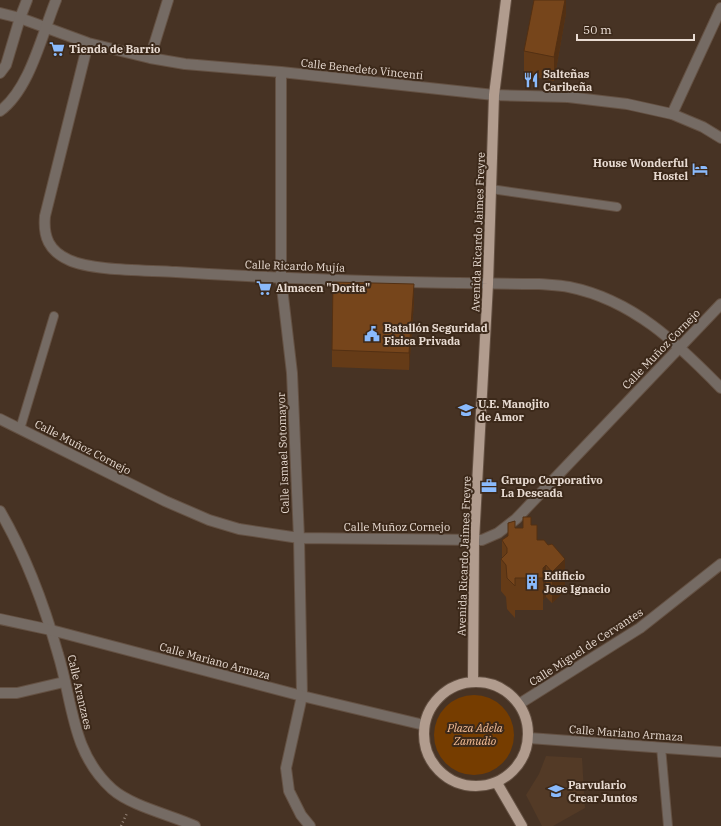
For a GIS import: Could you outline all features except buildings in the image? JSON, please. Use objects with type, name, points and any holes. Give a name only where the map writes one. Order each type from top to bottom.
[{"type":"main road","name":"Avenida Ricardo Jaimes Freyre","points":[[473,681],[474,540],[488,284],[494,95],[506,0]]},
{"type":"main road","points":[[473,681],[490,683],[506,691],[519,704],[527,720],[528,738],[526,752],[519,765],[509,775],[497,783],[482,787],[466,786],[446,777],[437,770],[428,756],[424,741],[424,724],[430,708],[441,694],[456,685],[473,681]]},
{"type":"main road","points":[[497,783],[522,826]]},
{"type":"street","points":[[0,73],[6,65],[27,0]]},
{"type":"street","points":[[0,111],[7,106],[24,81],[56,0]]},
{"type":"street","points":[[150,58],[168,0]]},
{"type":"street","points":[[672,114],[721,8]]},
{"type":"street","name":"Calle Benedeto Vincenti","points":[[0,13],[45,26],[88,43],[150,58],[185,64],[281,72],[494,95],[568,97],[627,104],[672,114],[703,127],[721,138]]},
{"type":"street","name":"Calle Ricardo Mujía","points":[[88,43],[45,216],[45,237],[57,253],[80,264],[281,279],[568,286],[617,302],[638,314],[680,346],[721,388]]},
{"type":"street","name":"Calle Ismael Sotomayor","points":[[281,72],[281,279],[292,373],[299,538],[302,696],[286,768],[289,791],[301,815],[310,826]]},
{"type":"street","name":"Calle Muñoz Cornejo","points":[[0,419],[122,481],[209,520],[238,529],[299,538],[474,540],[490,538],[516,519],[721,304]]},
{"type":"street","name":"Calle Aranzaes","points":[[0,511],[14,535],[37,589],[59,656],[77,735],[88,760],[99,777],[113,791],[132,802],[195,826]]},
{"type":"street","name":"Calle Miguel de Cervantes","points":[[519,704],[640,628],[721,564]]},
{"type":"street","name":"Calle Mariano Armaza","points":[[0,619],[51,630],[302,696],[424,724]]},
{"type":"street","points":[[0,694],[17,693],[64,682]]},
{"type":"street","name":"Calle Mariano Armaza","points":[[528,738],[721,752]]},
{"type":"lane","points":[[491,189],[617,207]]},
{"type":"lane","points":[[20,429],[54,316]]},
{"type":"lane","points":[[661,747],[668,826]]},
{"type":"shaded area","name":"Parvulario Crear Juntos","points":[[546,756],[582,758],[585,808],[553,826],[542,826],[526,795],[539,774]]},
{"type":"green space","name":"Plaza Adela Zamudio","points":[[474,695],[489,698],[502,707],[511,720],[514,735],[511,750],[502,763],[489,772],[474,775],[459,772],[446,763],[437,750],[434,735],[437,720],[446,707],[459,698]]},
{"type":"place","name":"Tienda de Barrio","points":[[57,49]]},
{"type":"place","name":"Salteñas Caribeña","points":[[531,80]]},
{"type":"place","name":"House Wonderful Hostel","points":[[700,169]]},
{"type":"place","name":"Almacen \"Dorita\"","points":[[264,288]]},
{"type":"place","name":"Batallón Seguridad Fisica Privada","points":[[372,334]]},
{"type":"place","name":"U.E. Manojito de Amor","points":[[466,410]]},
{"type":"place","name":"Grupo Corporativo La Deseada","points":[[489,486]]},
{"type":"place","name":"Edificio Jose Ignacio","points":[[532,582]]},
{"type":"place","name":"Parvulario Crear Juntos","points":[[556,791]]}]
